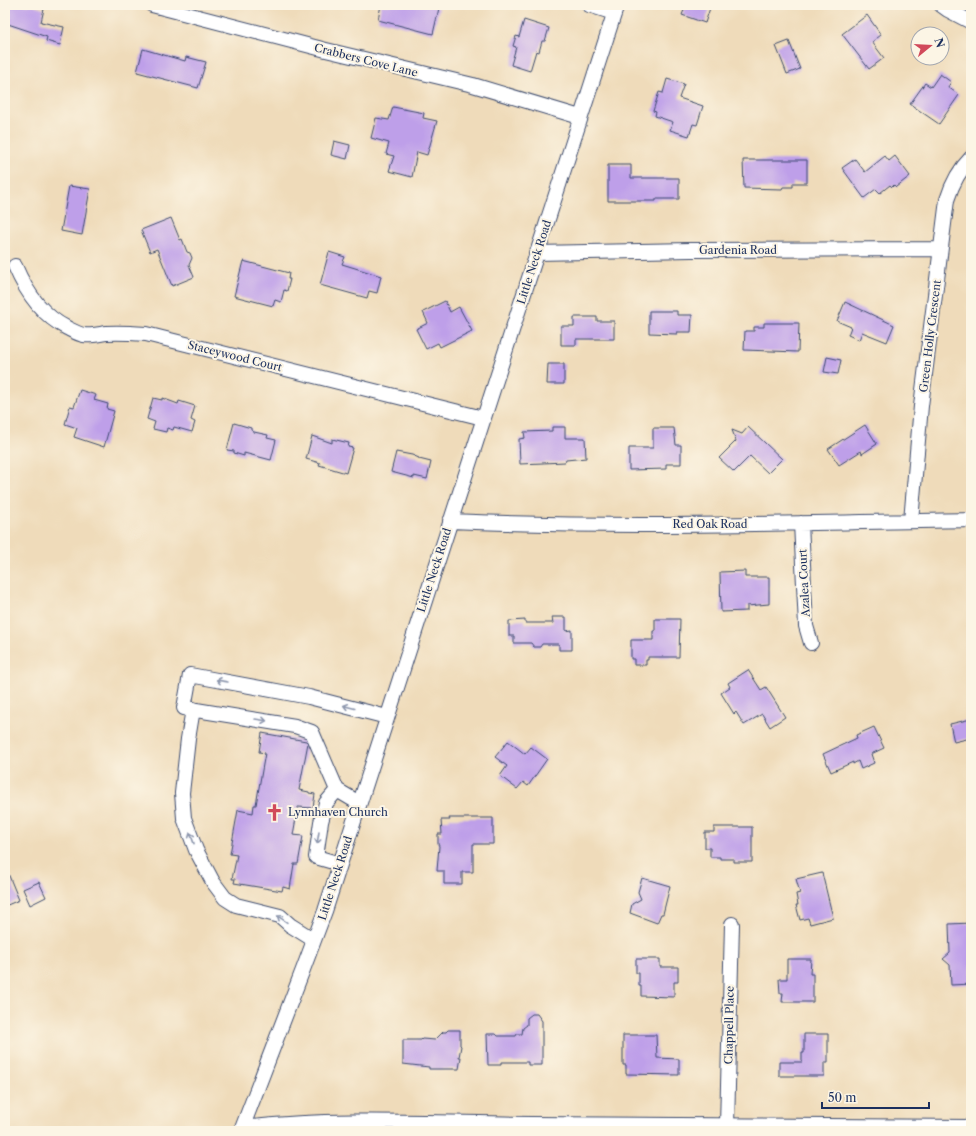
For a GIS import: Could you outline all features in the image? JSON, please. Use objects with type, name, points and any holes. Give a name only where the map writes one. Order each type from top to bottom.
[{"type":"street","name":"Crabbers Cove Lane","points":[[152,5],[326,50],[473,85],[580,117]]},
{"type":"street","points":[[589,5],[616,9]]},
{"type":"street","points":[[941,5],[971,22]]},
{"type":"street","name":"Little Neck Road","points":[[241,1129],[314,940],[340,864],[616,9]]},
{"type":"street","name":"Green Holly Crescent","points":[[912,521],[921,406],[946,200],[952,184],[959,172],[971,158]]},
{"type":"street","name":"Gardenia Road","points":[[536,254],[706,250],[940,249]]},
{"type":"street","name":"Staceywood Court","points":[[15,266],[22,282],[34,301],[45,313],[60,324],[86,336],[126,332],[146,334],[483,418]]},
{"type":"street","name":"Red Oak Road","points":[[450,521],[528,525],[971,520]]},
{"type":"street","name":"Azalea Court","points":[[801,523],[806,626],[811,643]]},
{"type":"street","points":[[360,802],[337,790],[312,732],[295,726],[184,708],[190,675],[309,697],[387,717]]},
{"type":"street","points":[[193,709],[182,793],[184,818],[196,850],[213,882],[225,898],[236,905],[280,916],[290,925],[314,940]]},
{"type":"street","points":[[337,790],[326,803],[321,822],[316,856],[340,864]]},
{"type":"street","name":"Chappell Place","points":[[727,1126],[732,924]]},
{"type":"street","points":[[241,1129],[278,1124],[360,1122],[971,1127]]},
{"type":"building","points":[[5,5],[31,5],[44,9],[41,22],[64,27],[60,45],[46,41],[47,37],[5,23]]},
{"type":"building","points":[[381,5],[427,5],[439,8],[433,34],[378,20]]},
{"type":"building","points":[[686,5],[711,5],[705,23],[682,15]]},
{"type":"building","points":[[867,15],[881,35],[872,42],[884,58],[869,69],[842,34]]},
{"type":"building","points":[[524,20],[549,28],[545,41],[542,41],[539,52],[536,51],[530,71],[511,65],[516,47],[513,46],[516,36],[519,37]]},
{"type":"building","points":[[789,41],[800,69],[787,74],[776,46]]},
{"type":"building","points":[[143,49],[185,61],[186,57],[206,62],[198,88],[137,72]]},
{"type":"building","points":[[940,74],[951,82],[948,87],[959,95],[939,124],[910,104],[925,83],[931,87]]},
{"type":"building","points":[[667,79],[684,84],[679,98],[703,106],[697,125],[693,124],[689,136],[670,130],[673,122],[655,116],[656,112],[653,111],[659,92],[663,93]]},
{"type":"building","points":[[393,107],[424,113],[423,118],[437,121],[427,155],[417,152],[412,177],[389,171],[394,156],[386,154],[389,143],[371,138],[376,118],[389,120]]},
{"type":"building","points":[[334,141],[350,145],[347,159],[331,155]]},
{"type":"building","points":[[885,156],[889,161],[895,156],[910,176],[896,187],[894,185],[892,187],[890,185],[880,193],[876,189],[864,198],[842,168],[855,159],[865,172]]},
{"type":"building","points":[[743,160],[807,160],[807,183],[793,183],[793,187],[783,187],[782,189],[744,188]]},
{"type":"building","points":[[608,165],[631,165],[631,178],[679,178],[679,199],[656,199],[656,201],[608,201]]},
{"type":"building","points":[[69,186],[90,189],[82,235],[61,231]]},
{"type":"building","points":[[171,218],[180,240],[182,239],[187,252],[190,253],[192,258],[189,265],[194,277],[172,286],[157,249],[150,252],[141,230]]},
{"type":"building","points":[[329,252],[345,257],[342,264],[381,276],[377,293],[369,291],[367,298],[320,285]]},
{"type":"building","points":[[243,261],[289,273],[288,279],[290,279],[287,291],[284,290],[281,302],[275,300],[273,306],[234,296]]},
{"type":"building","points":[[445,301],[450,312],[459,307],[472,331],[440,347],[438,343],[426,349],[416,329],[428,323],[423,312]]},
{"type":"building","points":[[845,302],[894,325],[887,342],[862,332],[859,340],[848,335],[851,327],[837,321]]},
{"type":"building","points":[[649,311],[677,311],[677,315],[692,315],[691,332],[677,332],[677,334],[649,333]]},
{"type":"building","points":[[574,317],[597,317],[597,321],[614,321],[614,339],[576,339],[576,345],[561,345],[561,326],[574,326]]},
{"type":"building","points":[[764,323],[799,323],[798,352],[744,350],[745,331],[754,331],[754,327],[764,327]]},
{"type":"building","points":[[827,357],[841,360],[838,374],[824,372]]},
{"type":"building","points":[[548,364],[564,364],[564,384],[547,384]]},
{"type":"building","points":[[80,390],[96,395],[94,400],[108,404],[107,409],[114,411],[104,447],[74,437],[77,428],[65,424],[70,406],[74,407]]},
{"type":"building","points":[[153,398],[162,400],[162,398],[178,404],[179,401],[195,406],[191,420],[195,422],[192,432],[174,427],[173,430],[167,428],[166,432],[153,429],[155,422],[147,419]]},
{"type":"building","points":[[234,423],[251,428],[254,432],[268,435],[267,438],[276,440],[271,460],[244,453],[244,456],[234,453],[234,451],[227,450]]},
{"type":"building","points":[[865,425],[877,444],[862,454],[861,451],[839,465],[828,449]]},
{"type":"building","points":[[552,427],[565,427],[565,438],[585,438],[586,458],[566,460],[565,462],[520,464],[519,439],[525,438],[524,432],[552,431]]},
{"type":"building","points":[[748,427],[782,459],[768,473],[750,456],[734,472],[719,458],[736,441],[732,430],[742,434]]},
{"type":"building","points":[[653,428],[674,428],[676,445],[681,445],[681,464],[666,464],[666,469],[629,470],[629,448],[653,448]]},
{"type":"building","points":[[312,436],[332,443],[332,439],[349,443],[348,447],[353,448],[346,473],[319,465],[320,463],[306,459]]},
{"type":"building","points":[[396,452],[412,455],[419,459],[431,462],[427,479],[414,476],[414,478],[391,472]]},
{"type":"building","points":[[745,571],[745,577],[769,577],[769,604],[747,606],[747,611],[721,612],[720,572]]},
{"type":"building","points":[[552,617],[566,617],[566,631],[572,630],[572,650],[559,650],[559,644],[542,644],[540,647],[534,647],[531,643],[514,643],[514,636],[509,636],[509,621],[525,620],[525,623],[553,623]]},
{"type":"building","points":[[655,619],[680,619],[679,657],[648,657],[648,660],[646,660],[646,665],[634,665],[634,659],[631,659],[631,640],[653,640]]},
{"type":"building","points":[[748,670],[761,690],[766,687],[785,717],[770,727],[762,714],[744,725],[736,712],[734,714],[721,693],[730,687],[728,683]]},
{"type":"building","points":[[971,719],[971,738],[954,742],[950,724]]},
{"type":"building","points":[[874,727],[884,748],[871,754],[874,763],[861,769],[858,761],[853,764],[853,762],[831,772],[823,754],[857,738],[856,735]]},
{"type":"building","name":"Lynnhaven Church","points":[[262,733],[306,741],[308,743],[299,790],[315,794],[313,808],[298,807],[293,835],[303,836],[298,864],[294,864],[290,889],[283,887],[282,891],[234,883],[235,879],[232,879],[237,855],[230,854],[238,810],[253,813],[254,805],[256,805],[265,753],[259,752]]},
{"type":"building","points":[[508,741],[525,754],[531,747],[547,759],[528,786],[523,782],[517,789],[500,776],[507,766],[495,757]]},
{"type":"building","points":[[449,818],[493,818],[493,844],[473,844],[473,872],[462,872],[462,884],[444,884],[444,871],[437,871],[439,846],[438,834],[442,834],[441,820],[450,820]]},
{"type":"building","points":[[714,827],[752,827],[752,862],[734,862],[734,859],[710,857],[710,848],[705,848],[705,832],[714,832]]},
{"type":"building","points":[[5,866],[19,900],[5,906]]},
{"type":"building","points":[[822,873],[833,918],[810,924],[808,918],[800,920],[796,905],[798,905],[796,894],[800,893],[796,879]]},
{"type":"building","points":[[642,878],[670,886],[663,914],[661,914],[657,923],[630,913],[632,904],[641,899],[638,892]]},
{"type":"building","points":[[39,882],[46,897],[30,905],[23,889]]},
{"type":"building","points":[[971,923],[971,984],[951,985],[950,965],[943,959],[950,953],[949,924]]},
{"type":"building","points":[[636,959],[660,959],[660,967],[678,967],[678,982],[674,982],[674,997],[641,996],[639,973],[636,973]]},
{"type":"building","points":[[787,959],[811,959],[810,974],[813,974],[813,1002],[782,1002],[783,993],[780,993],[779,979],[787,979]]},
{"type":"building","points":[[532,1014],[537,1014],[542,1021],[542,1065],[528,1065],[528,1062],[501,1062],[501,1065],[488,1065],[487,1034],[496,1034],[498,1036],[516,1036],[517,1034],[522,1034],[523,1028],[527,1025],[527,1018]]},
{"type":"building","points":[[448,1030],[460,1030],[461,1046],[459,1057],[461,1057],[459,1069],[429,1069],[429,1067],[403,1064],[403,1040],[435,1040],[443,1032]]},
{"type":"building","points":[[804,1034],[828,1034],[828,1063],[824,1063],[824,1076],[779,1076],[779,1062],[802,1062],[802,1053],[804,1053]]},
{"type":"building","points":[[623,1035],[656,1035],[657,1058],[679,1059],[679,1075],[626,1074],[626,1065],[623,1065]]},
{"type":"place","name":"Lynnhaven Church","points":[[275,812]]}]
